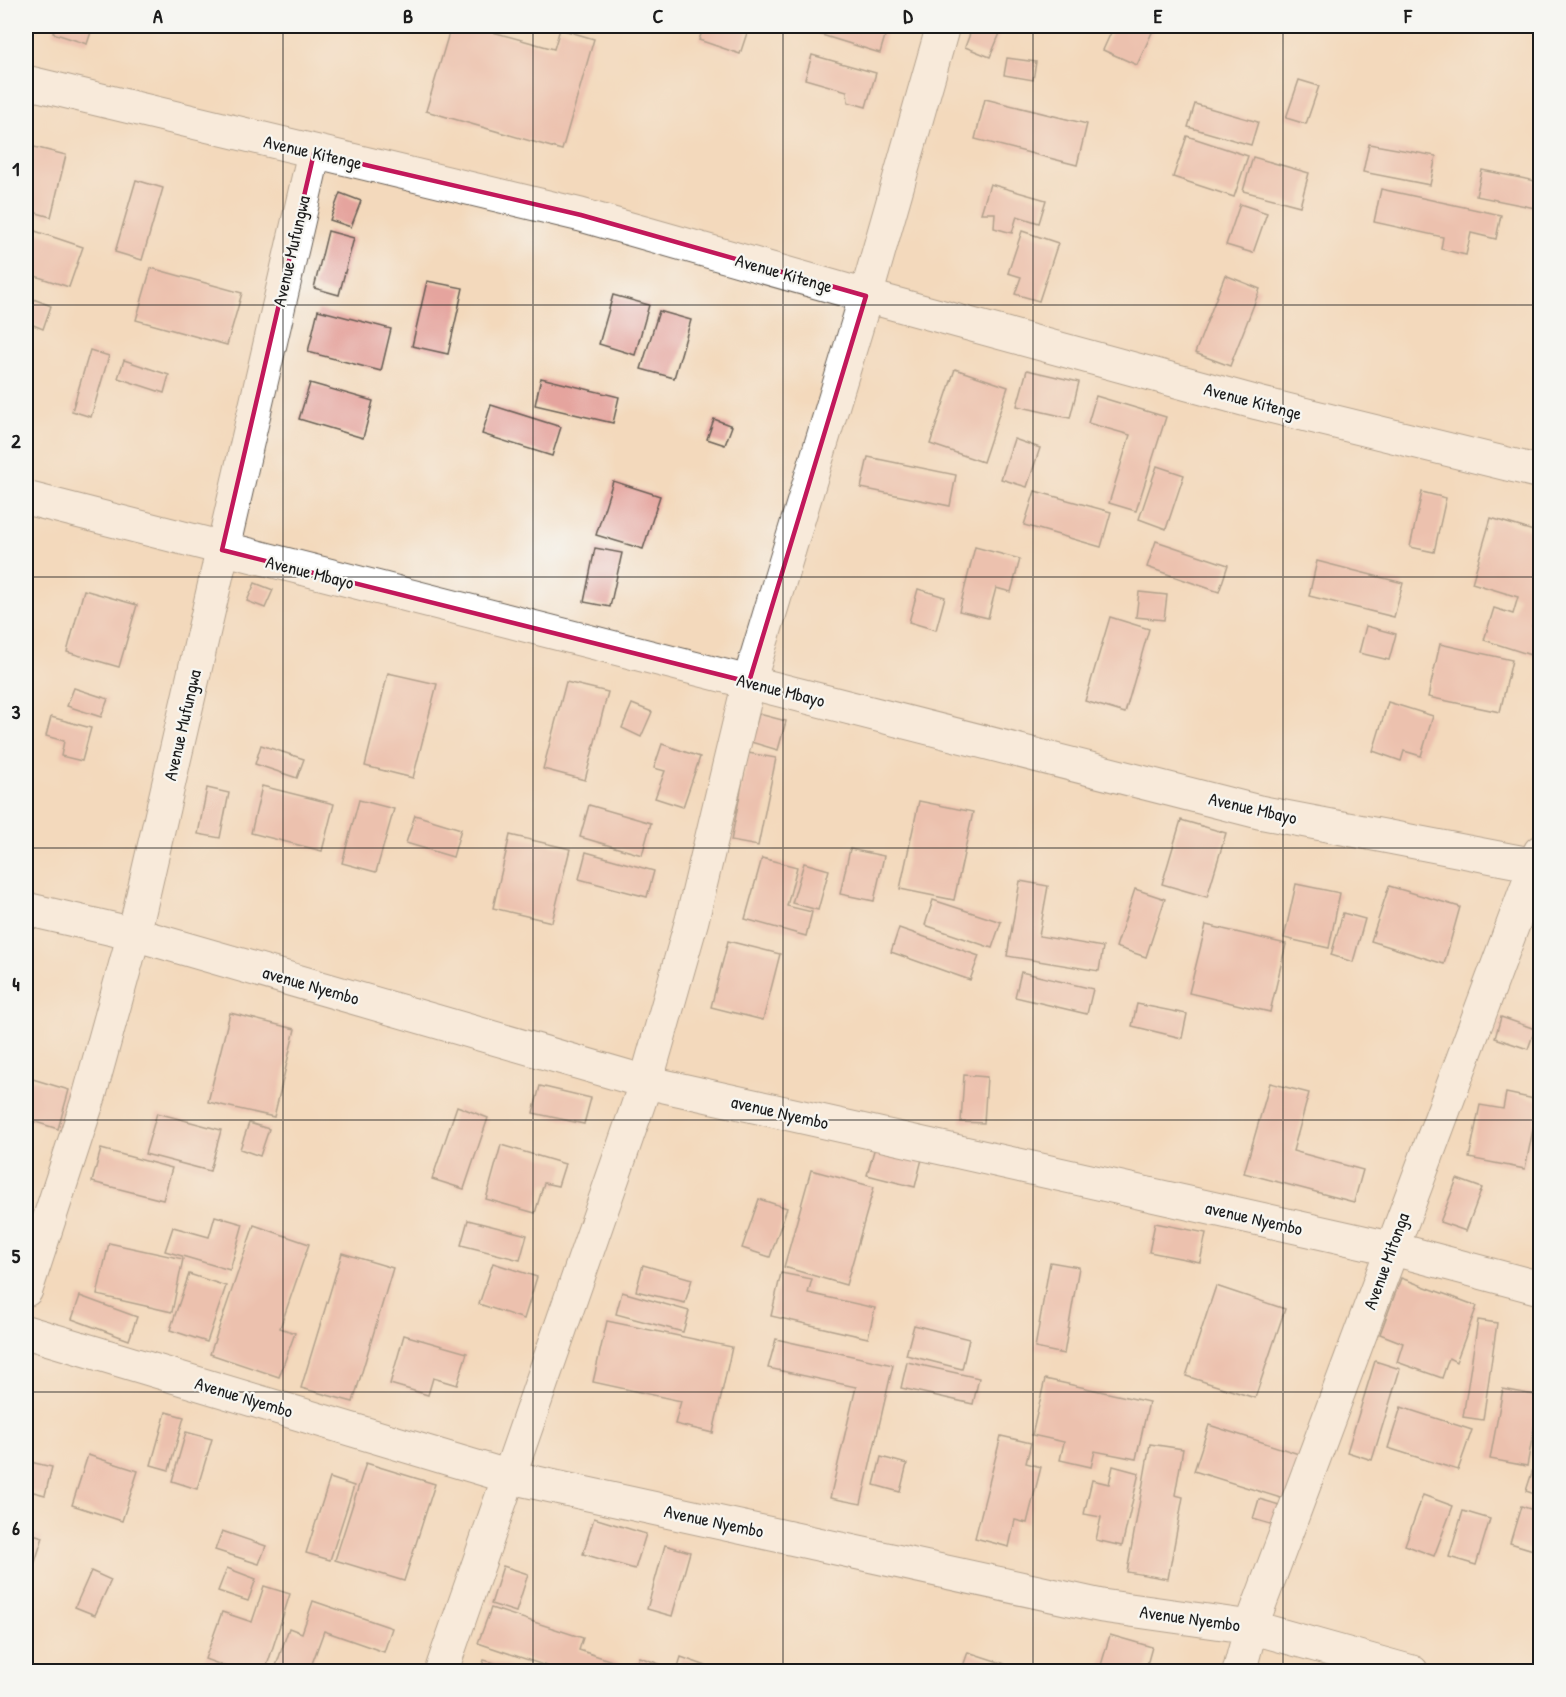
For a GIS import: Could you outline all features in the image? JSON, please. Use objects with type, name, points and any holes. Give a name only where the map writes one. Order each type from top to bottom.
[{"type":"street","points":[[441,1671],[646,1082],[692,920],[749,682],[866,296],[944,26]]},
{"type":"street","name":"Avenue Kitenge","points":[[26,82],[314,153],[581,215],[1258,403],[1540,472]]},
{"type":"street","name":"Avenue Mufungwa","points":[[26,1290],[89,1097],[134,934],[314,153]]},
{"type":"street","name":"Avenue Mbayo","points":[[26,498],[222,550],[1259,812],[1539,861]]},
{"type":"street","name":"Avenue Mitonga","points":[[1239,1671],[1251,1627],[1390,1248],[1539,861]]},
{"type":"street","name":"avenue Nyembo","points":[[26,909],[134,934],[646,1082],[1390,1248],[1540,1288]]},
{"type":"street","name":"Avenue Nyembo","points":[[26,1332],[510,1477],[1102,1605],[1251,1627],[1412,1671]]},
{"type":"highlighted area","points":[[314,153],[581,215],[866,296],[749,682],[222,550]]},
{"type":"building","points":[[55,26],[93,26],[87,44],[53,33]]},
{"type":"building","points":[[166,26],[190,26],[188,33]]},
{"type":"building","points":[[451,26],[490,26],[489,31],[554,49],[560,29],[594,39],[562,150],[426,111]]},
{"type":"building","points":[[704,26],[736,26],[748,30],[740,54],[699,40]]},
{"type":"building","points":[[814,26],[888,26],[880,53],[812,32]]},
{"type":"building","points":[[973,26],[1003,26],[990,57],[965,47]]},
{"type":"building","points":[[1114,26],[1155,26],[1137,65],[1103,50]]},
{"type":"building","points":[[812,55],[876,73],[866,107],[848,102],[847,91],[805,79]]},
{"type":"building","points":[[1007,58],[1036,62],[1033,80],[1004,75]]},
{"type":"building","points":[[1299,80],[1319,86],[1306,124],[1286,118]]},
{"type":"building","points":[[985,99],[1087,124],[1077,165],[975,139]]},
{"type":"building","points":[[1195,104],[1258,122],[1251,145],[1188,127]]},
{"type":"building","points":[[1187,136],[1248,156],[1234,197],[1173,177]]},
{"type":"building","points":[[1369,144],[1436,156],[1430,185],[1363,172]]},
{"type":"building","points":[[26,145],[66,155],[51,217],[26,210]]},
{"type":"building","points":[[1253,157],[1309,173],[1300,206],[1243,191]]},
{"type":"building","points":[[1482,170],[1540,182],[1540,209],[1476,196]]},
{"type":"building","points":[[136,180],[163,188],[142,260],[115,252]]},
{"type":"building","points":[[990,184],[1046,200],[1039,223],[1017,216],[1012,233],[994,228],[995,213],[981,213]]},
{"type":"building","points":[[1381,189],[1501,215],[1496,239],[1471,233],[1466,255],[1441,249],[1443,237],[1374,222]]},
{"type":"building","points":[[340,193],[361,201],[351,227],[330,220]]},
{"type":"building","points":[[1240,204],[1267,213],[1253,253],[1226,245]]},
{"type":"building","points":[[26,228],[83,247],[69,287],[26,273]]},
{"type":"building","points":[[328,231],[354,238],[339,295],[314,288]]},
{"type":"building","points":[[1022,231],[1058,243],[1039,301],[1015,294],[1021,277],[1008,273]]},
{"type":"building","points":[[151,268],[242,293],[227,345],[136,320]]},
{"type":"building","points":[[1225,275],[1260,289],[1230,366],[1195,353]]},
{"type":"building","points":[[427,281],[463,288],[448,354],[412,346]]},
{"type":"building","points":[[613,295],[649,305],[635,355],[599,344]]},
{"type":"building","points":[[26,296],[51,306],[43,329],[26,322]]},
{"type":"building","points":[[318,310],[391,329],[381,371],[308,352]]},
{"type":"building","points":[[659,311],[691,320],[674,378],[641,369]]},
{"type":"building","points":[[90,350],[109,356],[91,417],[72,411]]},
{"type":"building","points":[[124,360],[169,375],[164,393],[118,378]]},
{"type":"building","points":[[955,369],[1008,387],[983,462],[930,444]]},
{"type":"building","points":[[1027,370],[1079,382],[1070,418],[1017,406]]},
{"type":"building","points":[[541,378],[619,397],[613,423],[535,405]]},
{"type":"building","points":[[310,383],[373,401],[363,438],[299,419]]},
{"type":"building","points":[[1096,396],[1166,417],[1136,511],[1109,503],[1130,435],[1088,423]]},
{"type":"building","points":[[491,405],[561,427],[552,456],[482,434]]},
{"type":"building","points":[[714,419],[732,426],[725,445],[707,439]]},
{"type":"building","points":[[1014,439],[1040,448],[1027,487],[1001,479]]},
{"type":"building","points":[[868,457],[956,475],[950,506],[861,488]]},
{"type":"building","points":[[1157,466],[1184,475],[1166,529],[1139,519]]},
{"type":"building","points":[[613,481],[660,496],[643,549],[596,535]]},
{"type":"building","points":[[1035,491],[1111,512],[1101,547],[1024,525]]},
{"type":"building","points":[[1422,492],[1446,498],[1434,552],[1410,547]]},
{"type":"building","points":[[1491,518],[1540,533],[1540,604],[1532,626],[1540,629],[1540,658],[1484,640],[1494,608],[1513,614],[1518,597],[1472,583]]},
{"type":"building","points":[[1156,541],[1228,565],[1219,592],[1147,567]]},
{"type":"building","points":[[975,547],[1020,559],[1011,592],[996,588],[988,618],[959,611]]},
{"type":"building","points":[[595,548],[622,553],[610,607],[584,602]]},
{"type":"building","points":[[1317,561],[1403,583],[1394,617],[1309,596]]},
{"type":"building","points":[[255,583],[273,590],[265,608],[247,601]]},
{"type":"building","points":[[918,589],[945,597],[936,630],[909,622]]},
{"type":"building","points":[[84,590],[137,605],[119,667],[67,652]]},
{"type":"building","points":[[1139,592],[1167,595],[1164,620],[1136,617]]},
{"type":"building","points":[[1110,617],[1149,629],[1125,713],[1085,701]]},
{"type":"building","points":[[1366,626],[1396,634],[1389,660],[1359,653]]},
{"type":"building","points":[[1440,644],[1512,660],[1500,712],[1428,697]]},
{"type":"building","points":[[388,673],[437,684],[413,778],[365,766]]},
{"type":"building","points":[[566,682],[608,692],[585,780],[543,769]]},
{"type":"building","points":[[74,688],[108,699],[101,717],[67,706]]},
{"type":"building","points":[[1388,702],[1433,716],[1421,756],[1404,751],[1401,761],[1373,751]]},
{"type":"building","points":[[632,704],[652,712],[641,737],[622,728]]},
{"type":"building","points":[[759,714],[786,721],[778,750],[751,742]]},
{"type":"building","points":[[51,717],[91,728],[82,761],[61,756],[64,741],[46,736]]},
{"type":"building","points":[[662,744],[700,757],[683,807],[655,798],[665,771],[654,768]]},
{"type":"building","points":[[261,745],[304,759],[297,778],[255,764]]},
{"type":"building","points":[[748,753],[776,758],[758,846],[731,841]]},
{"type":"building","points":[[262,786],[334,804],[322,851],[251,833]]},
{"type":"building","points":[[207,788],[229,793],[220,838],[198,834]]},
{"type":"building","points":[[359,800],[394,809],[376,872],[342,863]]},
{"type":"building","points":[[919,801],[973,812],[954,900],[900,889]]},
{"type":"building","points":[[589,805],[651,823],[642,855],[580,837]]},
{"type":"building","points":[[415,815],[461,829],[453,857],[406,843]]},
{"type":"building","points":[[1181,820],[1226,833],[1207,897],[1162,884]]},
{"type":"building","points":[[510,835],[570,849],[552,922],[493,908]]},
{"type":"building","points":[[850,849],[884,856],[874,901],[840,894]]},
{"type":"building","points":[[586,852],[654,871],[647,897],[579,879]]},
{"type":"building","points":[[762,858],[797,867],[787,906],[812,912],[806,936],[745,919]]},
{"type":"building","points":[[804,863],[829,870],[818,910],[792,903]]},
{"type":"building","points":[[1020,881],[1048,886],[1039,936],[1103,947],[1099,971],[1007,956]]},
{"type":"building","points":[[1296,884],[1340,893],[1329,948],[1284,938]]},
{"type":"building","points":[[1389,886],[1460,907],[1444,964],[1371,941]]},
{"type":"building","points":[[1135,889],[1165,899],[1146,957],[1116,947]]},
{"type":"building","points":[[933,900],[1001,922],[992,948],[925,925]]},
{"type":"building","points":[[1343,913],[1365,919],[1353,962],[1331,955]]},
{"type":"building","points":[[1206,925],[1286,944],[1270,1012],[1189,993]]},
{"type":"building","points":[[899,928],[979,956],[970,980],[891,952]]},
{"type":"building","points":[[728,941],[780,954],[763,1020],[711,1007]]},
{"type":"building","points":[[1021,972],[1093,989],[1087,1014],[1015,997]]},
{"type":"building","points":[[1137,1004],[1187,1014],[1182,1038],[1132,1026]]},
{"type":"building","points":[[230,1013],[295,1029],[274,1117],[208,1102]]},
{"type":"building","points":[[1501,1017],[1535,1029],[1528,1049],[1495,1038]]},
{"type":"building","points":[[964,1075],[987,1077],[984,1123],[961,1122]]},
{"type":"building","points":[[26,1077],[69,1090],[58,1129],[26,1119]]},
{"type":"building","points":[[1270,1083],[1309,1093],[1293,1151],[1363,1170],[1354,1202],[1244,1173]]},
{"type":"building","points":[[540,1086],[591,1098],[584,1124],[533,1113]]},
{"type":"building","points":[[1506,1093],[1539,1100],[1525,1169],[1469,1158],[1480,1105],[1503,1109]]},
{"type":"building","points":[[457,1106],[488,1118],[464,1189],[432,1179]]},
{"type":"building","points":[[157,1113],[221,1130],[210,1171],[145,1154]]},
{"type":"building","points":[[249,1123],[269,1129],[260,1156],[240,1149]]},
{"type":"building","points":[[501,1145],[565,1164],[558,1186],[544,1183],[535,1213],[486,1199]]},
{"type":"building","points":[[875,1147],[922,1159],[915,1187],[867,1175]]},
{"type":"building","points":[[101,1149],[172,1168],[163,1200],[92,1182]]},
{"type":"building","points":[[811,1170],[874,1187],[846,1285],[784,1267]]},
{"type":"building","points":[[1457,1179],[1482,1188],[1466,1231],[1440,1222]]},
{"type":"building","points":[[759,1199],[787,1208],[770,1257],[742,1248]]},
{"type":"building","points":[[215,1216],[243,1224],[230,1270],[165,1251],[173,1227],[209,1237]]},
{"type":"building","points":[[468,1220],[527,1235],[520,1260],[461,1245]]},
{"type":"building","points":[[1155,1223],[1206,1233],[1200,1262],[1149,1252]]},
{"type":"building","points":[[254,1225],[309,1244],[280,1328],[295,1333],[279,1377],[210,1354]]},
{"type":"building","points":[[109,1243],[183,1259],[172,1312],[97,1295]]},
{"type":"building","points":[[342,1253],[393,1268],[353,1402],[301,1388]]},
{"type":"building","points":[[1050,1262],[1079,1267],[1064,1354],[1035,1348]]},
{"type":"building","points":[[493,1263],[537,1277],[524,1319],[479,1304]]},
{"type":"building","points":[[643,1265],[692,1279],[685,1303],[636,1291]]},
{"type":"building","points":[[781,1273],[812,1279],[808,1293],[875,1308],[868,1338],[771,1316]]},
{"type":"building","points":[[189,1274],[226,1286],[207,1342],[170,1330]]},
{"type":"building","points":[[1401,1278],[1477,1306],[1456,1362],[1449,1358],[1442,1378],[1397,1362],[1403,1343],[1380,1334]]},
{"type":"building","points":[[1216,1286],[1285,1309],[1255,1398],[1186,1376]]},
{"type":"building","points":[[622,1292],[689,1311],[683,1332],[616,1314]]},
{"type":"building","points":[[80,1296],[137,1317],[129,1340],[72,1319]]},
{"type":"building","points":[[1478,1320],[1497,1323],[1483,1420],[1463,1417]]},
{"type":"building","points":[[607,1321],[732,1347],[713,1433],[675,1424],[681,1401],[593,1382]]},
{"type":"building","points":[[914,1325],[969,1339],[962,1369],[906,1355]]},
{"type":"building","points":[[404,1335],[467,1353],[457,1385],[433,1378],[428,1395],[390,1384]]},
{"type":"building","points":[[776,1339],[893,1365],[861,1504],[830,1498],[856,1387],[768,1368]]},
{"type":"building","points":[[1375,1361],[1400,1369],[1372,1460],[1347,1452]]},
{"type":"building","points":[[907,1362],[979,1378],[973,1404],[901,1388]]},
{"type":"building","points":[[1045,1379],[1149,1402],[1136,1459],[1095,1451],[1091,1467],[1060,1460],[1064,1442],[1032,1435]]},
{"type":"building","points":[[1503,1389],[1540,1396],[1527,1466],[1490,1459]]},
{"type":"building","points":[[1401,1407],[1472,1430],[1458,1470],[1388,1448]]},
{"type":"building","points":[[166,1412],[184,1417],[169,1470],[151,1465]]},
{"type":"building","points":[[1209,1425],[1302,1455],[1287,1500],[1194,1471]]},
{"type":"building","points":[[186,1432],[212,1439],[197,1489],[172,1481]]},
{"type":"building","points":[[1001,1436],[1031,1443],[1026,1463],[1041,1467],[1027,1523],[1015,1520],[1009,1547],[975,1538]]},
{"type":"building","points":[[1150,1444],[1183,1449],[1175,1495],[1183,1497],[1168,1579],[1127,1572]]},
{"type":"building","points":[[88,1455],[138,1471],[122,1521],[72,1505]]},
{"type":"building","points":[[881,1457],[907,1464],[900,1492],[874,1485]]},
{"type":"building","points":[[26,1461],[52,1467],[45,1495],[26,1490]]},
{"type":"building","points":[[366,1463],[435,1484],[404,1581],[335,1560]]},
{"type":"building","points":[[1535,1463],[1540,1465],[1540,1496],[1526,1491]]},
{"type":"building","points":[[1113,1466],[1139,1473],[1122,1546],[1096,1540],[1101,1517],[1084,1514],[1092,1480],[1109,1484]]},
{"type":"building","points":[[330,1478],[354,1486],[330,1560],[306,1553]]},
{"type":"building","points":[[1423,1495],[1453,1506],[1434,1556],[1405,1545]]},
{"type":"building","points":[[1259,1499],[1290,1508],[1284,1528],[1253,1519]]},
{"type":"building","points":[[1521,1506],[1540,1512],[1540,1552],[1510,1543]]},
{"type":"building","points":[[1463,1511],[1490,1519],[1476,1565],[1449,1557]]},
{"type":"building","points":[[594,1518],[646,1534],[635,1569],[583,1554]]},
{"type":"building","points":[[222,1531],[266,1546],[259,1564],[215,1550]]},
{"type":"building","points":[[26,1532],[43,1537],[34,1565],[26,1562]]},
{"type":"building","points":[[665,1545],[690,1552],[672,1616],[647,1609]]},
{"type":"building","points":[[503,1566],[528,1574],[516,1612],[491,1604]]},
{"type":"building","points":[[227,1568],[256,1579],[248,1601],[218,1591]]},
{"type":"building","points":[[91,1571],[111,1580],[95,1615],[75,1607]]},
{"type":"building","points":[[264,1586],[290,1594],[265,1672],[240,1672],[205,1659],[222,1612],[252,1622]]},
{"type":"building","points":[[313,1601],[392,1628],[384,1652],[324,1631],[309,1672],[274,1672],[289,1628],[302,1633]]},
{"type":"building","points":[[491,1608],[583,1638],[579,1650],[621,1664],[619,1672],[564,1672],[478,1643]]},
{"type":"building","points":[[1110,1635],[1152,1647],[1145,1672],[1099,1672]]},
{"type":"building","points":[[968,1652],[1005,1664],[1003,1672],[961,1672]]},
{"type":"building","points":[[639,1657],[677,1670],[681,1657],[723,1672],[634,1672]]},
{"type":"building","points":[[484,1660],[506,1666],[519,1672],[480,1672]]}]
